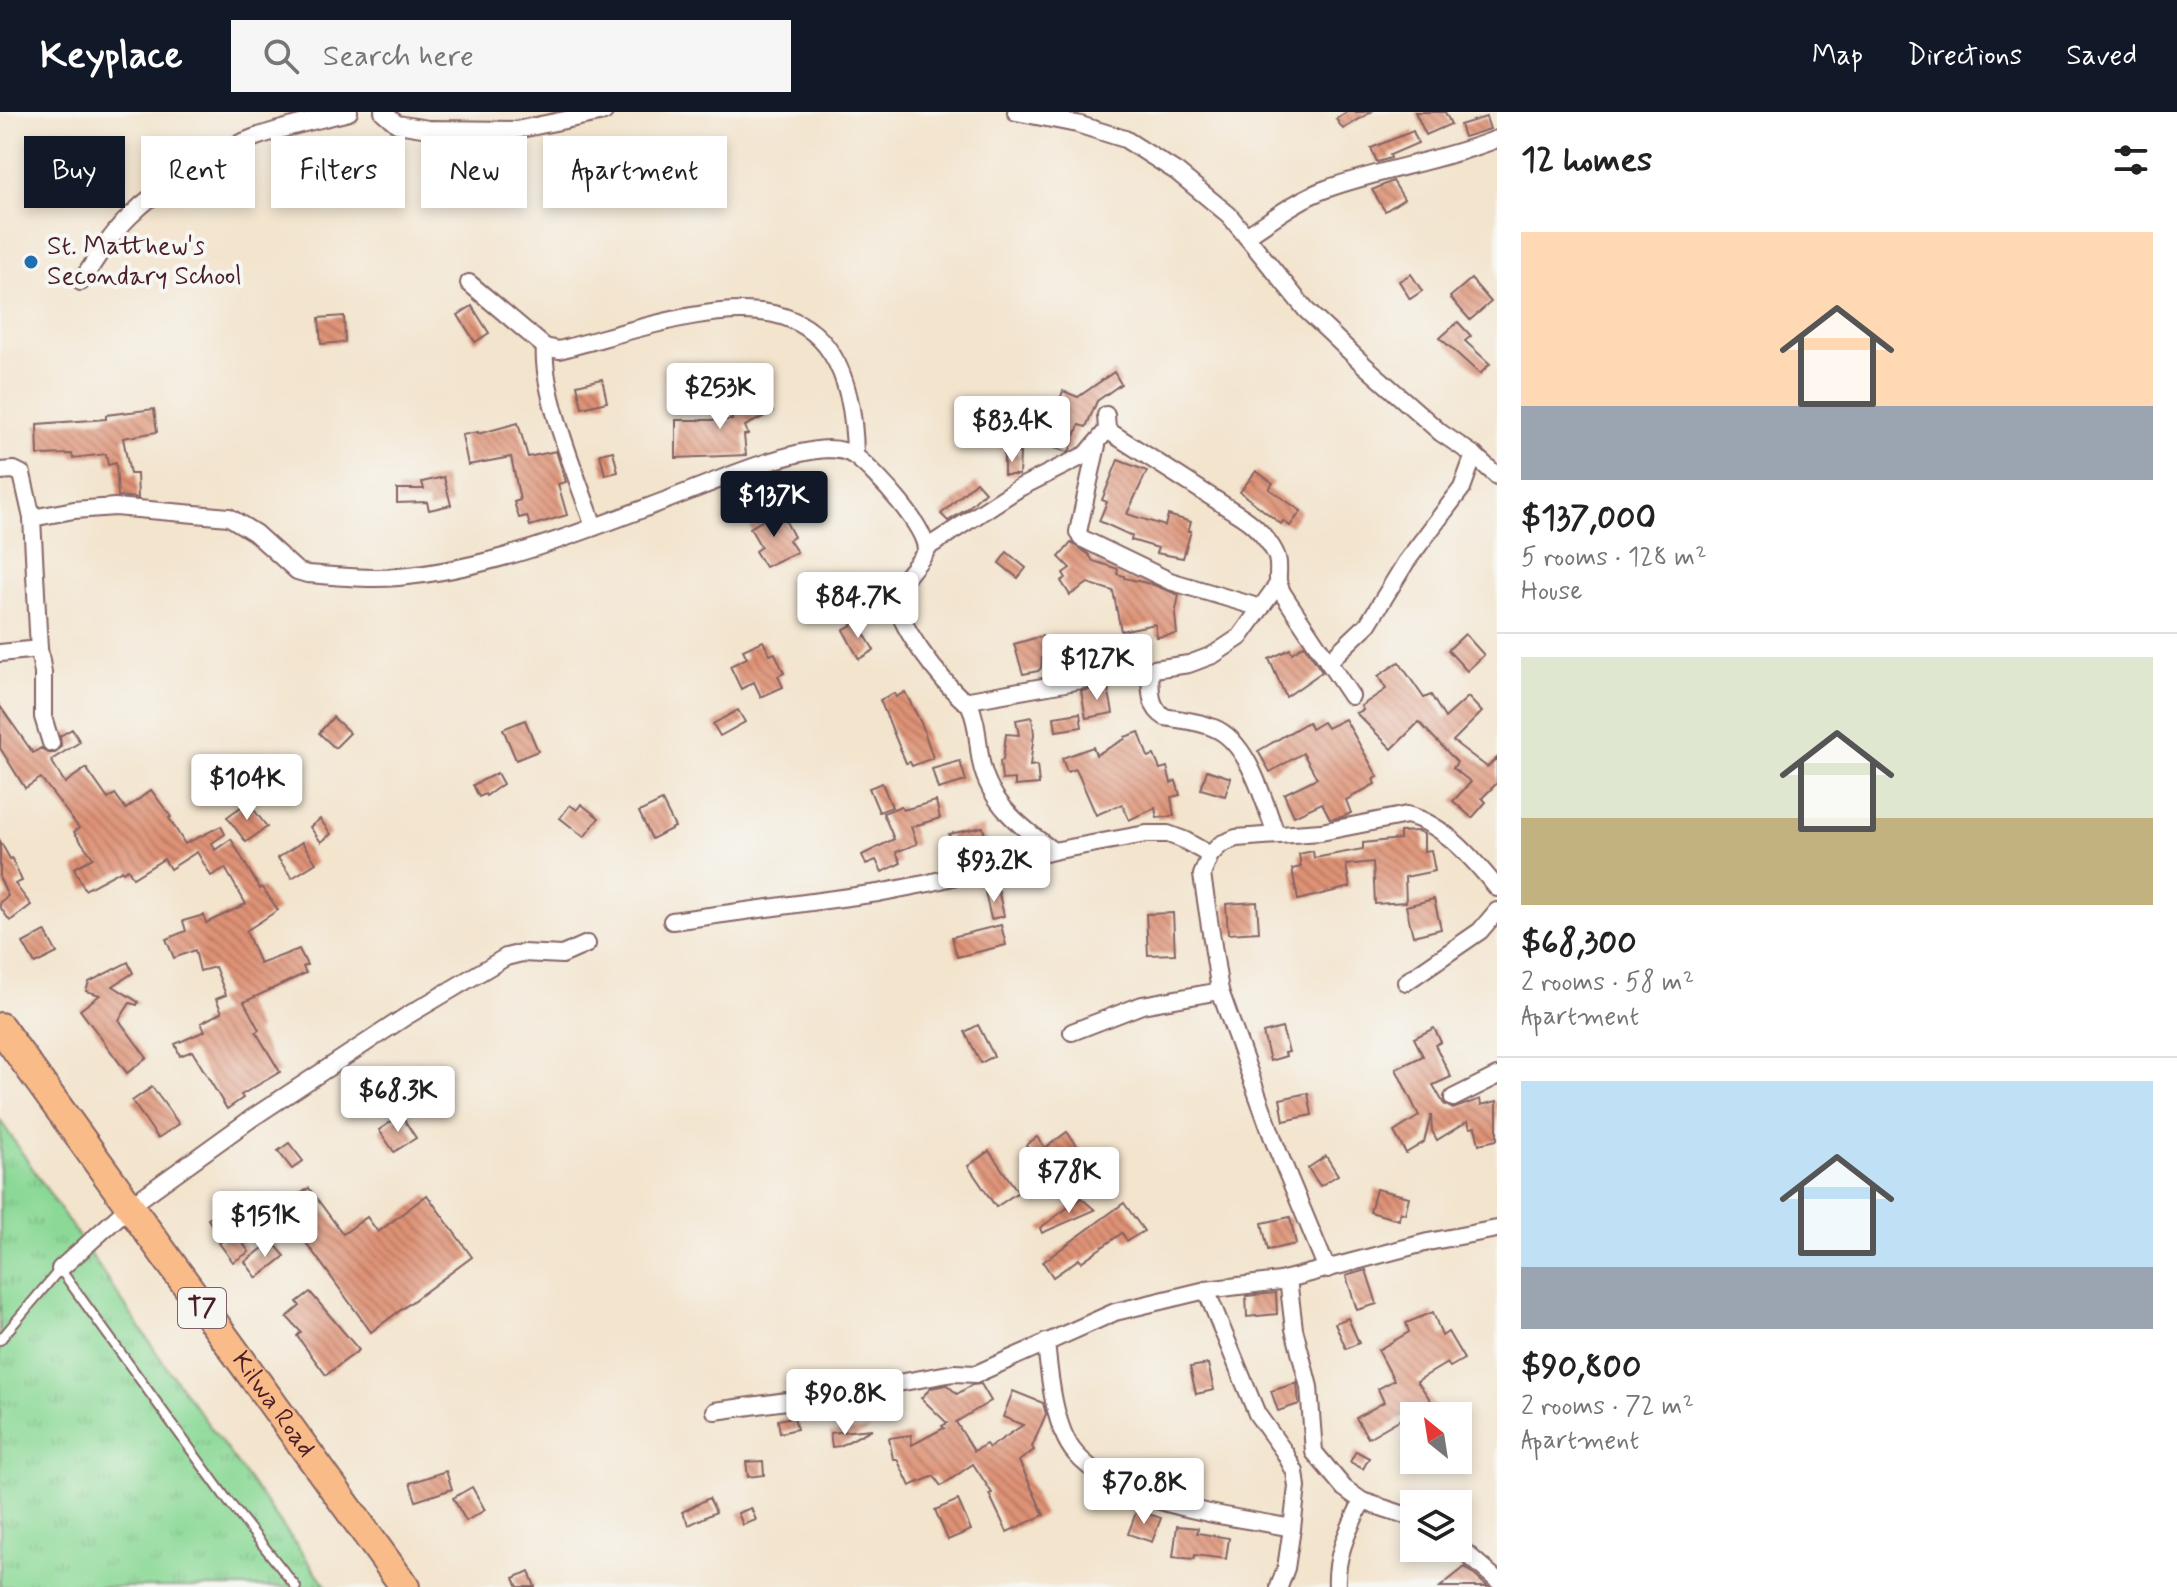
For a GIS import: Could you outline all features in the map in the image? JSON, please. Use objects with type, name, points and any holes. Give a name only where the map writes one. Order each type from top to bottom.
[{"type":"highway","name":"Kilwa Road","points":[[0,1027],[405,1587]]},
{"type":"street","points":[[81,282],[127,218],[188,173],[254,138],[349,112]]},
{"type":"street","points":[[383,112],[397,124],[428,129],[516,130],[604,112]]},
{"type":"street","points":[[1016,112],[1077,124],[1125,139],[1155,156],[1216,203],[1306,310],[1405,402],[1497,476]]},
{"type":"street","points":[[1246,236],[1322,190],[1399,166],[1465,151],[1497,139]]},
{"type":"street","points":[[469,283],[545,347],[559,350],[671,319],[718,310],[753,309],[786,317],[812,334],[829,351],[843,372],[850,397],[855,455]]},
{"type":"street","points":[[545,347],[544,363],[550,390],[594,527]]},
{"type":"street","points":[[1261,608],[1170,581],[1081,538],[1078,532],[1097,445],[1107,423],[1253,524],[1278,559],[1278,584],[1351,696]]},
{"type":"street","points":[[1097,445],[1079,458],[1019,488],[928,547],[900,588],[896,597],[898,612],[939,676],[961,700],[1189,664],[1213,655],[1240,637],[1278,584]]},
{"type":"street","points":[[32,518],[74,510],[115,507],[229,517],[255,533],[297,571],[355,577],[395,577],[439,572],[487,561],[594,527],[762,465],[807,452],[840,449],[855,455],[912,517],[928,547]]},
{"type":"street","points":[[1328,662],[1368,624],[1406,562],[1462,488],[1474,455]]},
{"type":"street","points":[[0,471],[14,470],[22,474],[32,518],[43,673],[43,717],[51,743]]},
{"type":"street","points":[[0,653],[39,649]]},
{"type":"street","points":[[1150,670],[1152,705],[1158,713],[1216,728],[1233,740],[1250,766],[1276,834]]},
{"type":"street","points":[[968,701],[977,720],[981,764],[988,787],[1012,817],[1053,851]]},
{"type":"street","points":[[1327,1269],[1275,1144],[1220,991],[1202,875],[1210,855],[1221,844],[1236,838],[1321,832],[1399,815],[1415,817],[1444,834],[1497,888]]},
{"type":"street","points":[[672,921],[878,893],[1053,851],[1146,834],[1168,834],[1210,855]]},
{"type":"street","points":[[1406,982],[1480,931],[1497,911]]},
{"type":"street","points":[[60,1269],[130,1206],[252,1118],[486,967],[512,955],[562,955],[587,944]]},
{"type":"street","points":[[1072,1032],[1142,1005],[1220,991]]},
{"type":"street","points":[[1453,1098],[1497,1076]]},
{"type":"street","points":[[715,1411],[954,1373],[973,1375],[1115,1312],[1206,1290],[1288,1279],[1428,1242],[1497,1229]]},
{"type":"street","points":[[1288,1279],[1294,1329],[1309,1387],[1314,1452],[1344,1488],[1362,1501],[1400,1513]]},
{"type":"street","points":[[1206,1290],[1257,1414],[1295,1472],[1297,1487],[1292,1528],[1286,1568],[1279,1587]]},
{"type":"street","points":[[1046,1342],[1050,1389],[1059,1417],[1073,1451],[1093,1470],[1131,1491],[1167,1503],[1292,1528]]},
{"type":"street","points":[[1337,1587],[1336,1568],[1342,1547],[1362,1501]]},
{"type":"street","points":[[1472,1558],[1497,1580]]},
{"type":"lane","points":[[0,1340],[60,1269],[228,1501],[296,1587]]},
{"type":"green space","points":[[0,1120],[165,1365],[327,1587],[0,1587]]},
{"type":"building","points":[[1347,112],[1371,112],[1343,129],[1336,119]]},
{"type":"building","points":[[1415,112],[1445,112],[1451,124],[1426,135]]},
{"type":"building","points":[[1486,117],[1490,129],[1464,137],[1460,125]]},
{"type":"building","points":[[1413,131],[1418,143],[1377,162],[1371,148]]},
{"type":"building","points":[[1393,181],[1404,199],[1385,211],[1372,190]]},
{"type":"building","points":[[1411,274],[1422,291],[1410,299],[1399,281]]},
{"type":"building","points":[[1471,279],[1491,302],[1470,320],[1450,297]]},
{"type":"building","points":[[472,306],[489,333],[475,342],[458,315]]},
{"type":"building","points":[[344,316],[345,342],[321,344],[319,318]]},
{"type":"building","points":[[1458,322],[1471,336],[1465,341],[1490,364],[1480,374],[1440,338]]},
{"type":"building","points":[[1114,372],[1121,384],[1097,401],[1086,427],[1079,425],[1070,450],[1055,448],[1058,436],[1046,432],[1050,421],[1042,419],[1050,401],[1058,405],[1063,391],[1078,397]]},
{"type":"building","points":[[602,379],[607,402],[582,408],[577,385]]},
{"type":"building","points":[[731,393],[736,393],[740,406],[764,395],[773,412],[745,426],[748,434],[744,435],[746,455],[676,458],[676,420],[732,420]]},
{"type":"building","points":[[154,409],[157,432],[123,438],[130,474],[137,474],[138,498],[118,496],[116,463],[108,465],[106,454],[73,458],[72,454],[38,455],[37,424],[106,419],[106,415]]},
{"type":"building","points":[[518,423],[528,457],[556,451],[566,482],[558,484],[567,515],[530,526],[527,516],[519,518],[514,502],[520,500],[511,457],[468,465],[462,435]]},
{"type":"building","points":[[613,451],[618,472],[605,475],[600,454]]},
{"type":"building","points":[[1004,453],[1020,453],[1019,475],[1004,475]]},
{"type":"building","points":[[1118,460],[1147,471],[1127,514],[1165,526],[1168,515],[1191,522],[1183,558],[1156,553],[1158,548],[1131,540],[1132,536],[1099,521],[1107,502],[1102,500]]},
{"type":"building","points":[[1256,471],[1273,483],[1269,489],[1301,511],[1290,526],[1283,521],[1281,524],[1240,492]]},
{"type":"building","points":[[444,477],[451,505],[429,510],[427,502],[397,503],[397,489],[424,489],[422,482]]},
{"type":"building","points":[[976,482],[985,492],[948,521],[941,514]]},
{"type":"building","points":[[780,510],[794,537],[789,540],[797,552],[765,567],[755,551],[761,547],[750,528]]},
{"type":"building","points":[[1071,543],[1093,561],[1118,569],[1117,574],[1124,578],[1179,595],[1175,615],[1177,634],[1157,637],[1155,624],[1121,631],[1113,591],[1088,583],[1070,595],[1061,581],[1066,578],[1063,573],[1070,568],[1059,557]]},
{"type":"building","points":[[1007,552],[1026,568],[1018,578],[999,563]]},
{"type":"building","points":[[857,622],[874,650],[859,659],[843,630]]},
{"type":"building","points":[[1465,634],[1484,655],[1467,671],[1448,650]]},
{"type":"building","points":[[1042,636],[1049,658],[1042,658],[1038,671],[1023,674],[1014,644]]},
{"type":"building","points":[[763,641],[770,655],[775,653],[784,673],[778,676],[783,687],[761,697],[754,682],[741,689],[730,666],[747,658],[743,650]]},
{"type":"building","points":[[1304,645],[1322,672],[1286,697],[1269,659],[1290,649],[1292,653]]},
{"type":"building","points":[[1399,662],[1424,698],[1431,695],[1445,718],[1468,697],[1482,712],[1453,741],[1487,767],[1497,758],[1497,783],[1482,798],[1486,802],[1472,818],[1453,801],[1471,782],[1453,768],[1457,762],[1419,722],[1392,749],[1356,713],[1386,689],[1378,676]]},
{"type":"building","points":[[1108,687],[1113,713],[1086,718],[1081,691]]},
{"type":"building","points":[[905,692],[922,725],[933,758],[912,766],[910,762],[906,763],[880,700],[894,693],[896,697]]},
{"type":"building","points":[[0,706],[33,753],[41,748],[55,753],[61,746],[60,736],[72,729],[80,742],[51,760],[65,783],[86,768],[108,799],[115,794],[126,809],[151,790],[171,817],[185,844],[221,826],[225,834],[212,843],[215,850],[231,839],[260,889],[262,887],[278,910],[246,931],[260,964],[299,949],[307,965],[303,967],[306,973],[244,1002],[259,1030],[256,1032],[280,1072],[241,1095],[243,1098],[227,1109],[192,1051],[180,1056],[175,1044],[205,1031],[201,1023],[222,1012],[216,999],[226,995],[215,967],[200,971],[195,950],[174,958],[166,939],[186,931],[183,921],[204,915],[206,923],[246,904],[225,868],[211,876],[197,852],[170,869],[164,859],[133,878],[128,869],[122,870],[85,890],[74,868],[93,858],[74,832],[79,828],[41,778],[25,788],[0,748]]},
{"type":"building","points":[[738,710],[745,722],[720,736],[713,724]]},
{"type":"building","points":[[1080,713],[1082,727],[1056,731],[1054,717]]},
{"type":"building","points":[[333,717],[350,733],[335,748],[319,733]]},
{"type":"building","points":[[1032,717],[1034,734],[1030,766],[1037,765],[1039,784],[1015,786],[1015,779],[1002,780],[1000,761],[1003,760],[1006,734],[1019,735],[1016,720]]},
{"type":"building","points":[[1345,719],[1378,777],[1373,779],[1375,784],[1346,800],[1351,813],[1342,817],[1330,819],[1322,803],[1294,816],[1284,794],[1317,778],[1303,753],[1270,772],[1258,751],[1308,722],[1311,729],[1323,722],[1327,728]]},
{"type":"building","points":[[525,720],[538,751],[516,760],[503,729]]},
{"type":"building","points":[[1139,732],[1148,757],[1154,755],[1160,769],[1167,767],[1171,783],[1176,781],[1180,795],[1171,797],[1174,816],[1157,818],[1155,808],[1129,820],[1122,804],[1096,815],[1076,769],[1067,772],[1062,758],[1093,747],[1096,755]]},
{"type":"building","points":[[960,761],[966,781],[938,789],[932,769]]},
{"type":"building","points":[[1207,770],[1231,778],[1225,796],[1201,789]]},
{"type":"building","points":[[497,773],[503,784],[486,796],[479,797],[473,785]]},
{"type":"building","points":[[882,783],[892,807],[879,812],[869,788]]},
{"type":"building","points":[[662,801],[675,827],[652,839],[639,812]]},
{"type":"building","points":[[936,801],[940,818],[911,827],[917,844],[896,852],[901,863],[882,872],[876,860],[866,864],[862,855],[894,839],[883,813],[901,806],[903,810]]},
{"type":"building","points":[[248,802],[267,827],[246,842],[227,817]]},
{"type":"building","points":[[581,804],[599,818],[584,837],[560,818],[570,805],[577,810]]},
{"type":"building","points":[[320,819],[331,834],[321,842],[310,827]]},
{"type":"building","points":[[983,827],[988,850],[954,858],[949,834]]},
{"type":"building","points":[[1418,831],[1424,834],[1424,851],[1431,850],[1435,871],[1405,877],[1406,902],[1375,904],[1373,862],[1346,865],[1350,887],[1298,900],[1292,869],[1301,867],[1299,854],[1313,851],[1314,858],[1363,849],[1363,843],[1400,839],[1400,832]]},
{"type":"building","points":[[0,841],[22,881],[15,884],[31,905],[10,921],[0,907],[0,902],[8,896],[0,879]]},
{"type":"building","points":[[302,842],[316,863],[292,878],[278,858]]},
{"type":"building","points":[[998,889],[1004,916],[991,919],[985,892]]},
{"type":"building","points":[[1434,899],[1441,929],[1413,936],[1406,906]]},
{"type":"building","points":[[1257,902],[1259,932],[1228,934],[1226,904]]},
{"type":"building","points":[[1173,913],[1175,954],[1148,955],[1146,914]]},
{"type":"building","points":[[1001,925],[1006,945],[957,957],[952,937]]},
{"type":"building","points":[[45,931],[57,953],[35,964],[23,943]]},
{"type":"building","points":[[128,962],[133,973],[113,986],[138,1002],[137,1005],[130,1003],[119,1020],[147,1058],[127,1073],[80,1010],[100,995],[86,991],[89,982]]},
{"type":"building","points":[[978,1025],[994,1056],[981,1063],[965,1032]]},
{"type":"building","points":[[1282,1028],[1289,1052],[1270,1061],[1263,1033]]},
{"type":"building","points":[[1434,1028],[1441,1042],[1435,1045],[1451,1077],[1433,1085],[1444,1104],[1453,1109],[1480,1099],[1481,1105],[1497,1101],[1497,1140],[1479,1144],[1475,1127],[1470,1128],[1468,1121],[1437,1140],[1432,1131],[1431,1115],[1424,1142],[1406,1153],[1394,1132],[1419,1116],[1396,1069],[1423,1056],[1414,1038]]},
{"type":"building","points":[[152,1087],[179,1124],[158,1138],[132,1101]]},
{"type":"building","points":[[1308,1093],[1312,1115],[1284,1121],[1280,1099]]},
{"type":"building","points":[[401,1115],[416,1138],[394,1152],[379,1130]]},
{"type":"building","points":[[1067,1132],[1085,1156],[1091,1152],[1106,1177],[1084,1190],[1064,1159],[1046,1172],[1026,1145],[1037,1137],[1045,1148]]},
{"type":"building","points":[[289,1143],[303,1161],[292,1169],[278,1151]]},
{"type":"building","points":[[989,1151],[1018,1192],[996,1207],[968,1166]]},
{"type":"building","points":[[1326,1156],[1338,1175],[1320,1186],[1308,1168]]},
{"type":"building","points":[[309,1188],[343,1234],[367,1217],[378,1232],[427,1195],[472,1257],[371,1332],[281,1208]]},
{"type":"building","points":[[1376,1189],[1409,1197],[1405,1214],[1400,1212],[1399,1220],[1370,1212]]},
{"type":"building","points":[[1081,1198],[1095,1210],[1042,1233],[1040,1228]]},
{"type":"building","points":[[1124,1203],[1144,1231],[1127,1241],[1122,1233],[1081,1262],[1079,1259],[1053,1277],[1043,1262]]},
{"type":"building","points":[[231,1206],[241,1223],[232,1228],[249,1252],[233,1262],[219,1243],[222,1241],[208,1219]]},
{"type":"building","points":[[1290,1217],[1296,1244],[1268,1250],[1262,1223]]},
{"type":"building","points":[[272,1241],[285,1256],[257,1278],[245,1262]]},
{"type":"building","points":[[1366,1270],[1377,1304],[1357,1310],[1346,1276]]},
{"type":"building","points":[[310,1292],[359,1350],[326,1375],[297,1336],[301,1332],[287,1317],[300,1306],[297,1302]]},
{"type":"building","points":[[1276,1293],[1277,1314],[1247,1317],[1246,1296]]},
{"type":"building","points":[[1433,1312],[1442,1336],[1448,1332],[1464,1359],[1450,1367],[1447,1363],[1417,1381],[1432,1402],[1400,1402],[1400,1419],[1368,1438],[1356,1418],[1384,1402],[1378,1389],[1394,1380],[1378,1350],[1409,1332],[1406,1323]]},
{"type":"building","points":[[1348,1318],[1359,1343],[1346,1349],[1335,1323]]},
{"type":"building","points":[[1208,1364],[1214,1390],[1196,1394],[1190,1367]]},
{"type":"building","points":[[1297,1383],[1299,1404],[1278,1411],[1271,1391]]},
{"type":"building","points":[[981,1384],[991,1401],[956,1422],[974,1451],[986,1444],[989,1448],[1023,1425],[1003,1417],[1013,1391],[1043,1403],[1046,1414],[1032,1447],[1034,1450],[1019,1461],[1044,1515],[1007,1532],[989,1494],[992,1493],[973,1464],[941,1486],[934,1476],[910,1486],[897,1459],[893,1459],[889,1438],[911,1435],[912,1445],[944,1428],[942,1426],[947,1423],[921,1398],[931,1388],[947,1385],[957,1394],[972,1385]]},
{"type":"building","points":[[794,1417],[797,1429],[780,1433],[778,1420]]},
{"type":"building","points":[[872,1429],[840,1446],[832,1447],[830,1433]]},
{"type":"building","points":[[1356,1451],[1369,1458],[1363,1469],[1350,1462]]},
{"type":"building","points":[[763,1461],[764,1475],[748,1477],[746,1462]]},
{"type":"building","points":[[446,1471],[452,1489],[416,1501],[410,1483]]},
{"type":"building","points":[[472,1487],[485,1510],[466,1521],[453,1498]]},
{"type":"building","points":[[709,1498],[716,1512],[689,1525],[682,1512]]},
{"type":"building","points":[[958,1500],[971,1530],[948,1540],[935,1510]]},
{"type":"building","points":[[751,1508],[756,1520],[743,1525],[738,1513]]},
{"type":"building","points":[[1137,1510],[1161,1518],[1152,1542],[1128,1534]]},
{"type":"building","points":[[1177,1526],[1198,1528],[1197,1533],[1229,1538],[1226,1559],[1195,1555],[1194,1559],[1173,1557]]},
{"type":"building","points":[[1465,1567],[1488,1587],[1440,1587]]},
{"type":"building","points":[[529,1571],[535,1587],[518,1587],[514,1578]]},
{"type":"place","name":"St. Matthew's Secondary School","points":[[31,262]]}]
